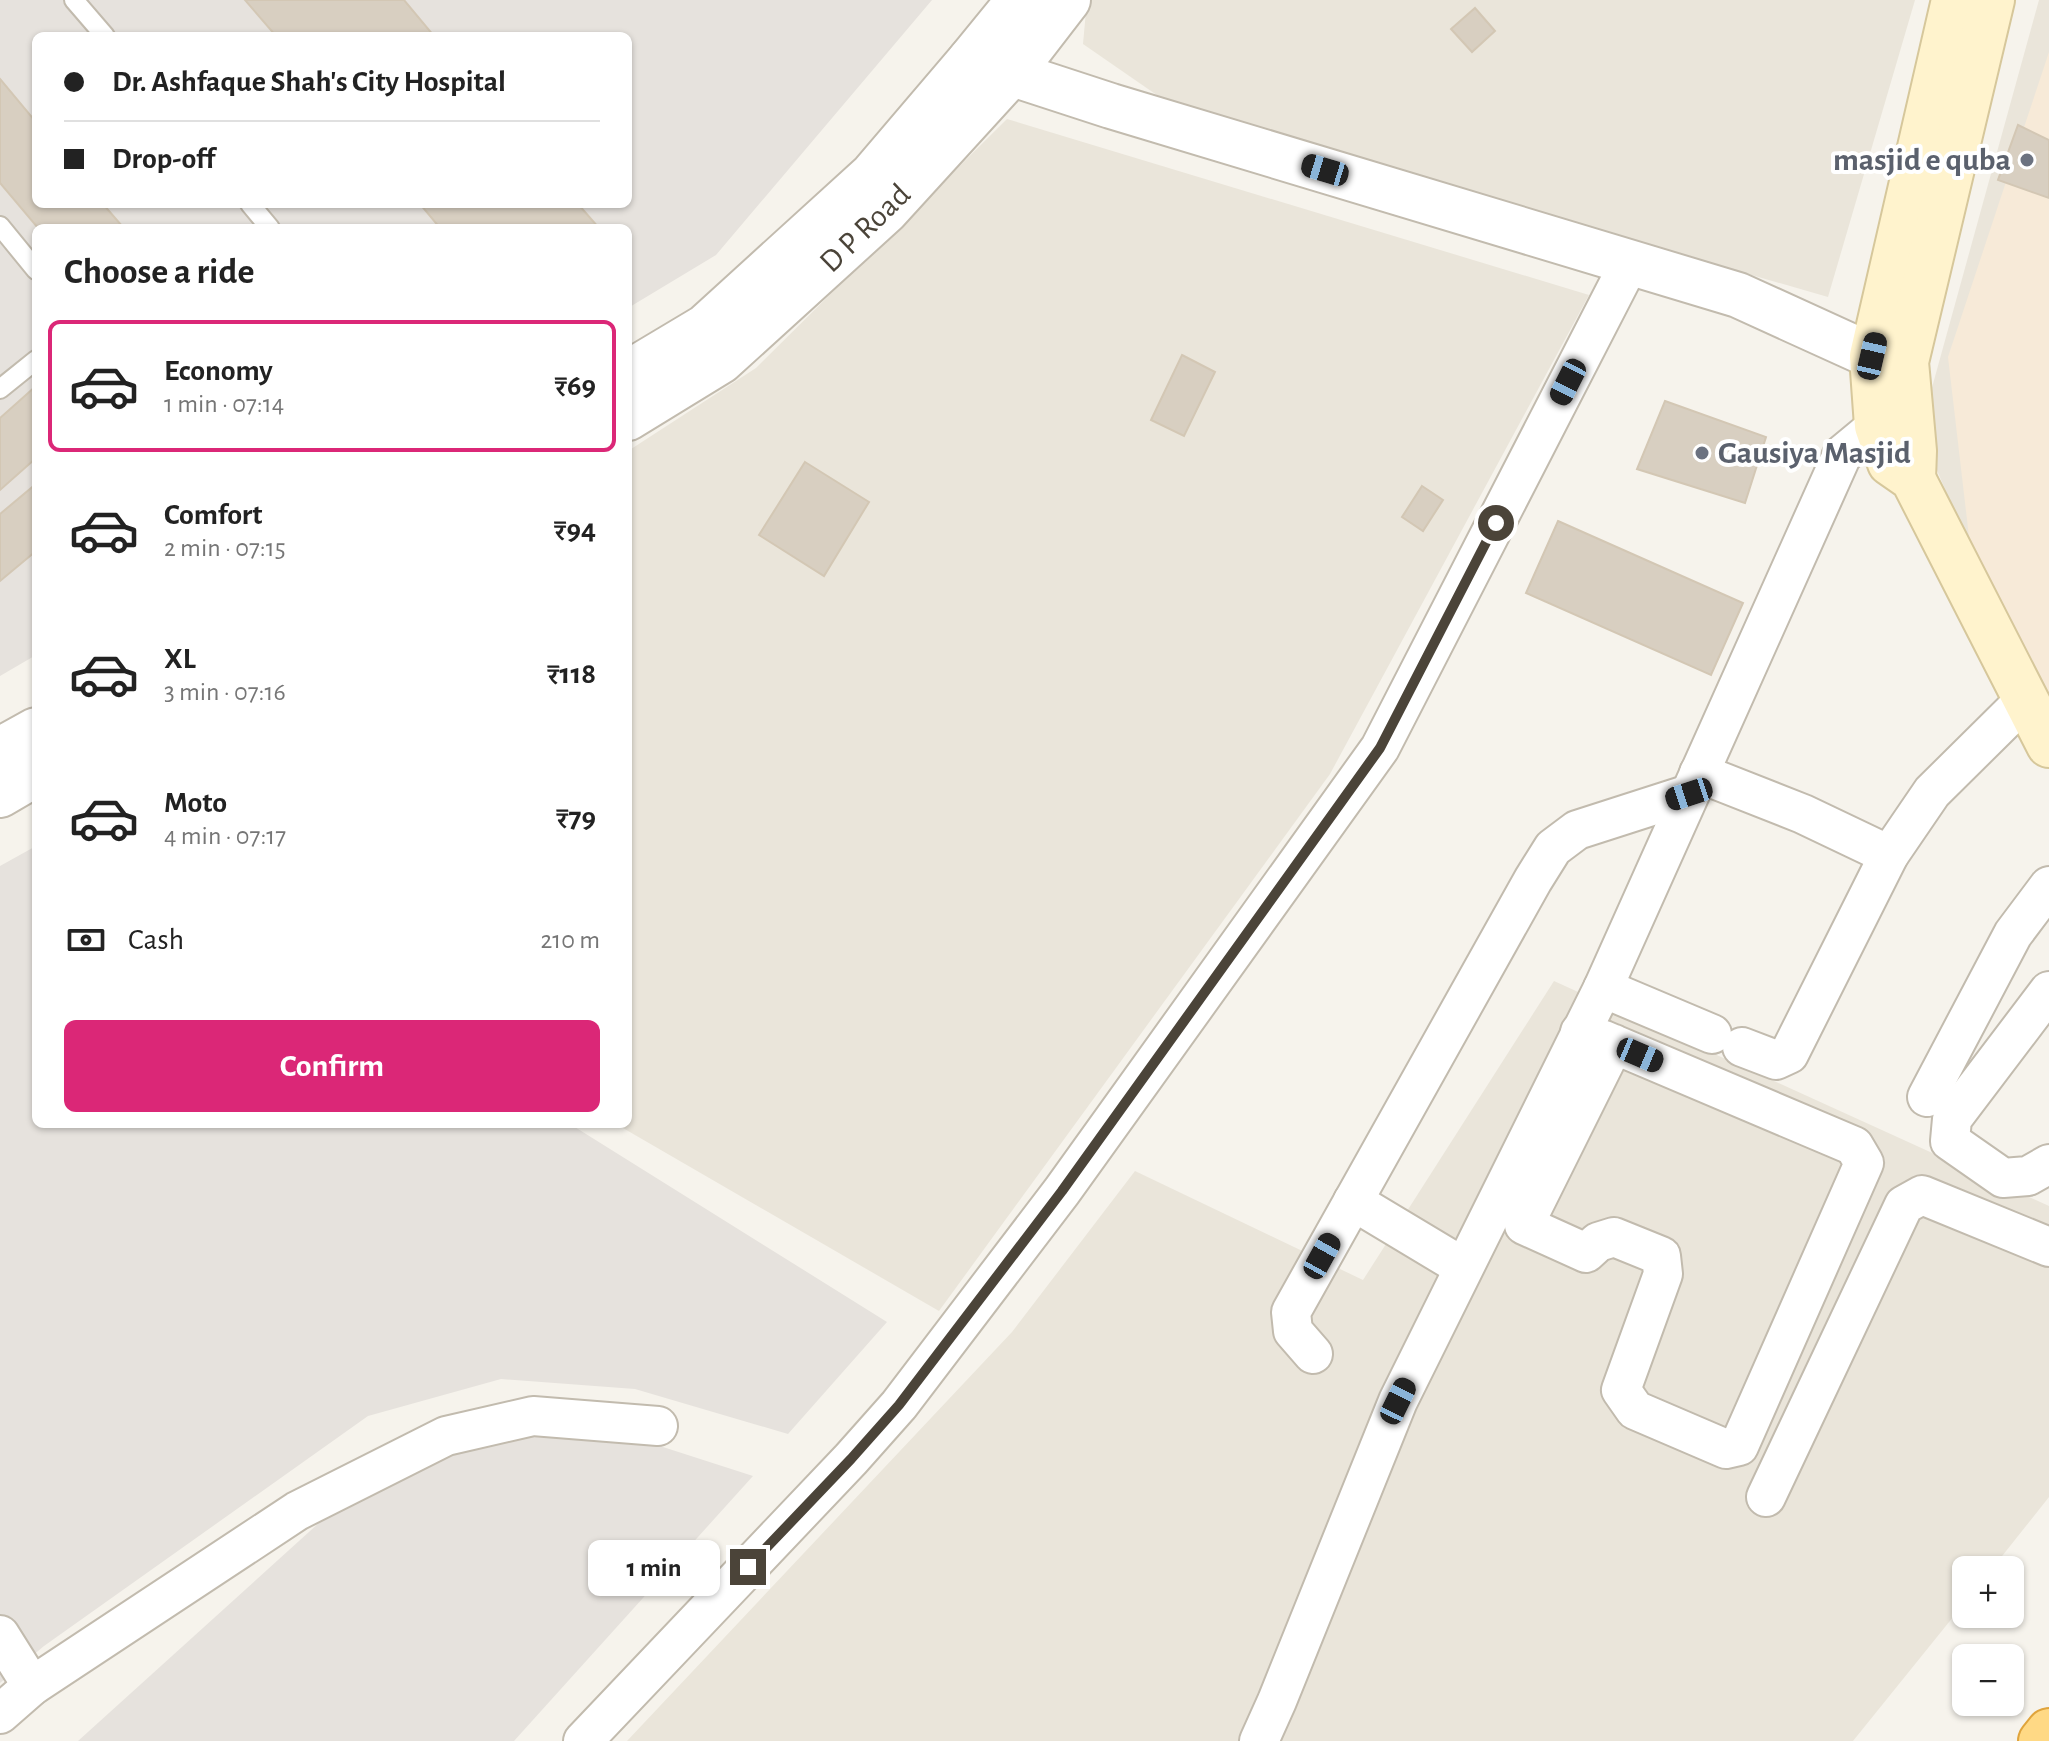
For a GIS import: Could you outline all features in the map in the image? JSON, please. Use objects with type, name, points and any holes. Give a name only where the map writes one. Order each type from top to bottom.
[{"type":"highway","points":[[2041,1741],[2049,1731]]},
{"type":"main road","points":[[1954,0],[1889,359],[1894,426],[1890,463],[1913,479],[2049,745]]},
{"type":"main road","points":[[1889,359],[1992,0]]},
{"type":"street","name":"D P Road","points":[[632,371],[705,327],[872,175],[1019,0]]},
{"type":"street","name":"D P Road","points":[[632,416],[721,361],[886,211],[1011,74],[1068,0]]},
{"type":"street","points":[[970,60],[1111,106],[1738,295],[1889,359]]},
{"type":"street","points":[[583,1741],[899,1405],[1062,1191],[1380,748],[1630,262]]},
{"type":"street","points":[[1259,1741],[1394,1408],[1463,1267],[1507,1218],[1597,1038],[1603,988],[1842,455],[1894,426]]},
{"type":"street","points":[[1603,988],[1776,1060],[1789,1054],[1889,855],[1932,792],[2026,699]]},
{"type":"street","points":[[0,750],[32,732]]},
{"type":"street","points":[[0,795],[32,776]]},
{"type":"street","points":[[1313,1354],[1293,1331],[1291,1312],[1553,848],[1577,830],[1694,784],[1803,814],[1889,855]]},
{"type":"street","points":[[1927,1097],[2013,934],[2049,886]]},
{"type":"street","points":[[2049,991],[1952,1119],[1950,1141],[2003,1178],[2028,1176],[2049,1164]]},
{"type":"street","points":[[1507,1218],[1586,1253],[1598,1242],[1614,1237],[1661,1256],[1663,1274],[1621,1390],[1635,1410],[1726,1449],[1739,1446],[1864,1163],[1854,1146],[1597,1038]]},
{"type":"street","points":[[1766,1497],[1904,1205],[1922,1195],[2049,1247]]},
{"type":"street","points":[[1353,1201],[1463,1267]]},
{"type":"street","points":[[0,1714],[32,1686],[297,1511],[446,1436],[533,1416],[658,1426]]},
{"type":"street","points":[[0,1635],[32,1686]]},
{"type":"lane","points":[[74,0],[102,32]]},
{"type":"lane","points":[[253,208],[267,224]]},
{"type":"lane","points":[[0,226],[32,265]]},
{"type":"lane","points":[[0,389],[32,363]]},
{"type":"shaded area","points":[[0,0],[932,0],[716,255],[632,306],[632,224],[32,224],[32,657],[0,676]]},
{"type":"shaded area","points":[[1087,0],[1915,0],[1828,297],[1177,109],[1083,44]]},
{"type":"shaded area","points":[[2039,0],[2049,0],[2049,704],[2030,686],[1920,431]]},
{"type":"shaded area","points":[[2049,52],[2049,694],[1973,571],[1948,357]]},
{"type":"shaded area","points":[[1007,119],[1589,295],[1330,774],[939,1311],[623,1128],[632,1128],[632,448],[756,368]]},
{"type":"shaded area","points":[[32,848],[32,1128],[576,1128],[887,1322],[788,1434],[635,1389],[501,1379],[368,1416],[44,1646],[0,1683],[0,866]]},
{"type":"shaded area","points":[[1554,981],[2049,1206],[2049,1497],[2002,1556],[1952,1556],[1952,1618],[1853,1741],[627,1741],[1012,1332],[1135,1171],[1363,1280]]},
{"type":"shaded area","points":[[488,1436],[635,1438],[753,1476],[514,1741],[78,1741],[373,1474]]},
{"type":"building","points":[[245,0],[404,0],[431,32],[273,32]]},
{"type":"building","points":[[1475,8],[1495,31],[1472,52],[1451,29]]},
{"type":"building","points":[[0,79],[32,117],[32,208],[106,208],[120,224],[35,224],[0,183]]},
{"type":"building","name":"masjid e quba","points":[[2018,125],[2049,140],[2049,198],[1998,180]]},
{"type":"building","points":[[423,208],[582,208],[596,224],[437,224]]},
{"type":"building","points":[[1182,355],[1215,372],[1184,436],[1151,420]]},
{"type":"building","points":[[32,390],[32,462],[0,490],[0,418]]},
{"type":"building","name":"Gausiya Masjid","points":[[1665,401],[1766,437],[1745,503],[1637,469]]},
{"type":"building","points":[[805,462],[869,502],[824,576],[759,535]]},
{"type":"building","points":[[1422,486],[1443,500],[1423,531],[1402,517]]},
{"type":"building","points":[[32,487],[32,554],[0,581],[0,514]]},
{"type":"building","points":[[1558,521],[1743,603],[1711,675],[1526,593]]},
{"type":"place","name":"masjid e quba","points":[[2027,160]]},
{"type":"place","name":"Gausiya Masjid","points":[[1702,453]]},
{"type":"route","points":[[748,1567],[899,1405],[1062,1191],[1380,748],[1496,523]]}]
